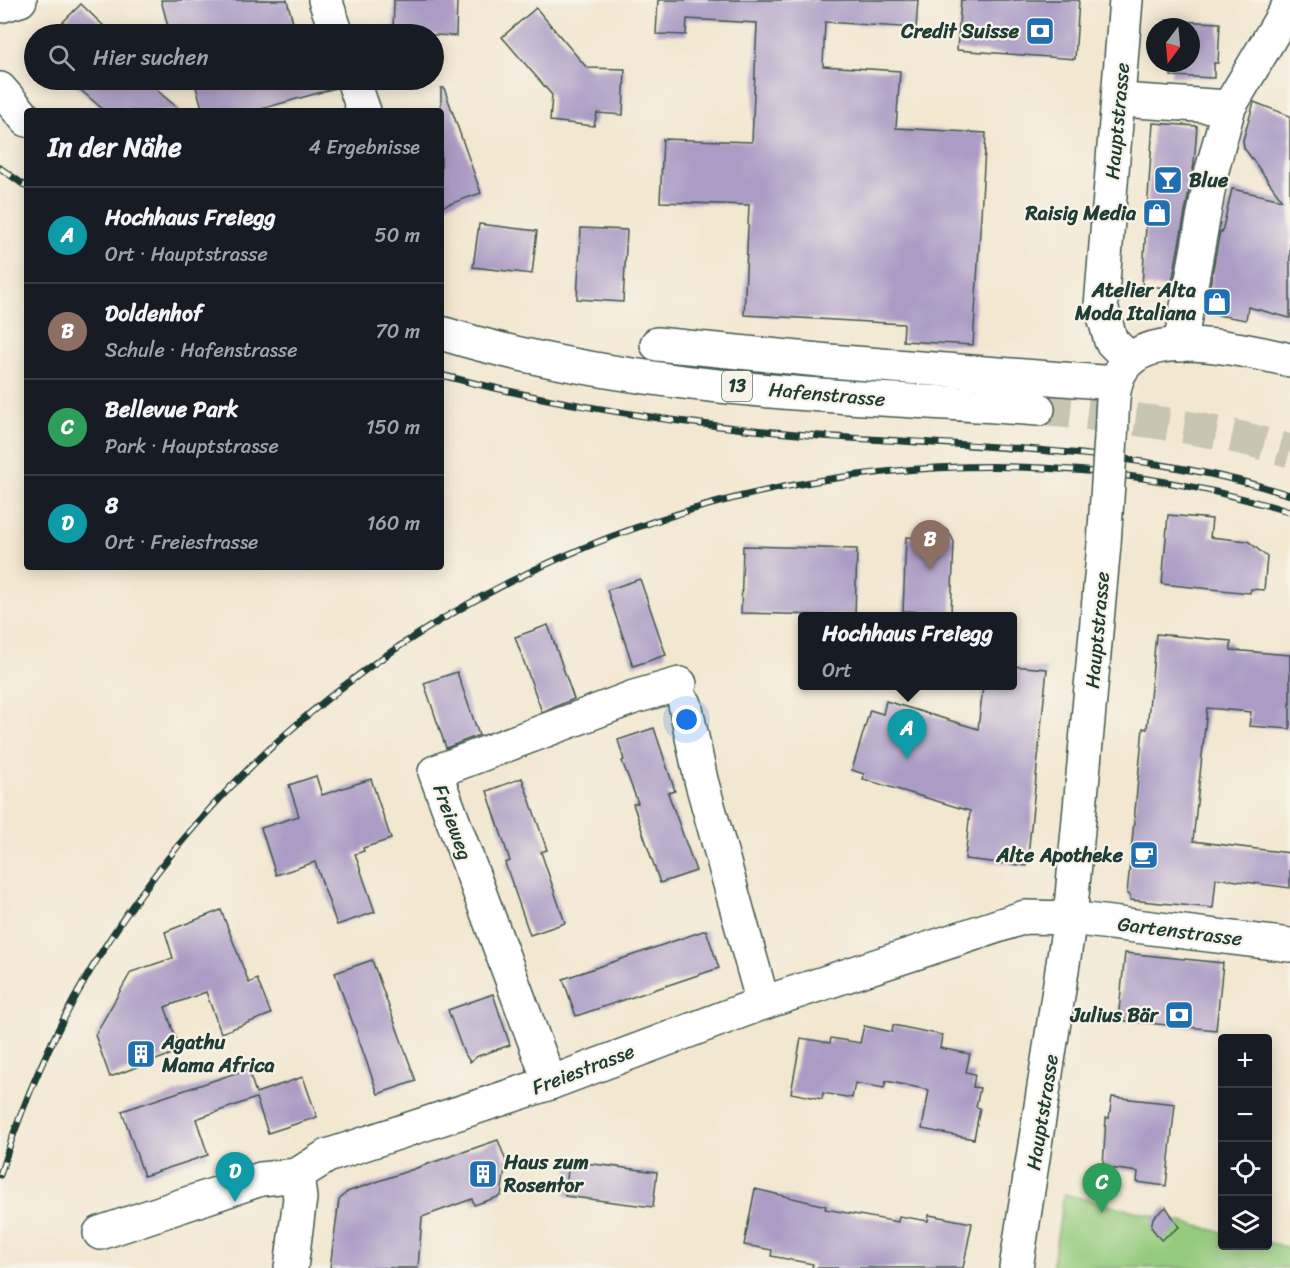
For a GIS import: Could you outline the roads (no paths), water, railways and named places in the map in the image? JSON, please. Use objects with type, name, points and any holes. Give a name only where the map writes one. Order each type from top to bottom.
[{"type":"street","points":[[0,6],[20,0]]},
{"type":"street","points":[[325,0],[333,24]]},
{"type":"street","name":"Hauptstrasse","points":[[1016,1268],[1035,1160],[1070,918],[1104,544],[1111,437],[1122,371],[1101,306],[1120,100],[1126,0]]},
{"type":"street","points":[[1180,345],[1212,170],[1229,107],[1290,4]]},
{"type":"street","points":[[0,89],[24,117]]},
{"type":"street","points":[[357,90],[363,108]]},
{"type":"street","points":[[1120,100],[1229,107]]},
{"type":"street","name":"Hafenstrasse","points":[[444,334],[562,365],[680,382],[1038,409]]},
{"type":"street","name":"Hafenstrasse","points":[[657,344],[829,361],[1122,371]]},
{"type":"street","points":[[1122,371],[1162,345],[1228,349],[1290,360]]},
{"type":"street","name":"Freieweg","points":[[550,1083],[435,772],[634,698],[682,694],[701,780],[763,1003]]},
{"type":"street","name":"Freiestrasse","points":[[100,1233],[261,1179],[297,1176],[327,1156],[550,1083],[763,1003],[1025,917],[1070,918]]},
{"type":"street","name":"Gartenstrasse","points":[[1070,918],[1290,945]]},
{"type":"street","points":[[291,1268],[300,1198],[297,1176]]},
{"type":"tunnel","points":[[1038,409],[1133,419],[1196,429],[1290,451]]},
{"type":"railway","points":[[0,168],[24,185]]},
{"type":"railway","points":[[444,376],[582,406],[724,427],[1116,458],[1233,479],[1290,495]]},
{"type":"railway","points":[[0,1175],[81,987],[197,823],[342,688],[509,582],[694,509],[889,471],[1090,472],[1290,512]]},
{"type":"place","name":"Credit Suisse","points":[[1040,31]]},
{"type":"place","name":"Blue","points":[[1168,180]]},
{"type":"place","name":"Raisig Media","points":[[1157,213]]},
{"type":"place","name":"Atelier Alta Moda Italiana","points":[[1217,302]]},
{"type":"place","name":"Doldenhof","points":[[930,570]]},
{"type":"place","name":"Hochhaus Freiegg","points":[[907,759]]},
{"type":"place","name":"Alte Apotheke","points":[[1144,855]]},
{"type":"place","name":"Julius Bär","points":[[1179,1015]]},
{"type":"place","name":"Agathu Mama Africa","points":[[141,1054]]},
{"type":"place","name":"Haus zum Rosentor","points":[[483,1174]]},
{"type":"place","name":"8","points":[[235,1202]]},
{"type":"place","name":"Bellevue Park","points":[[1102,1213]]}]
